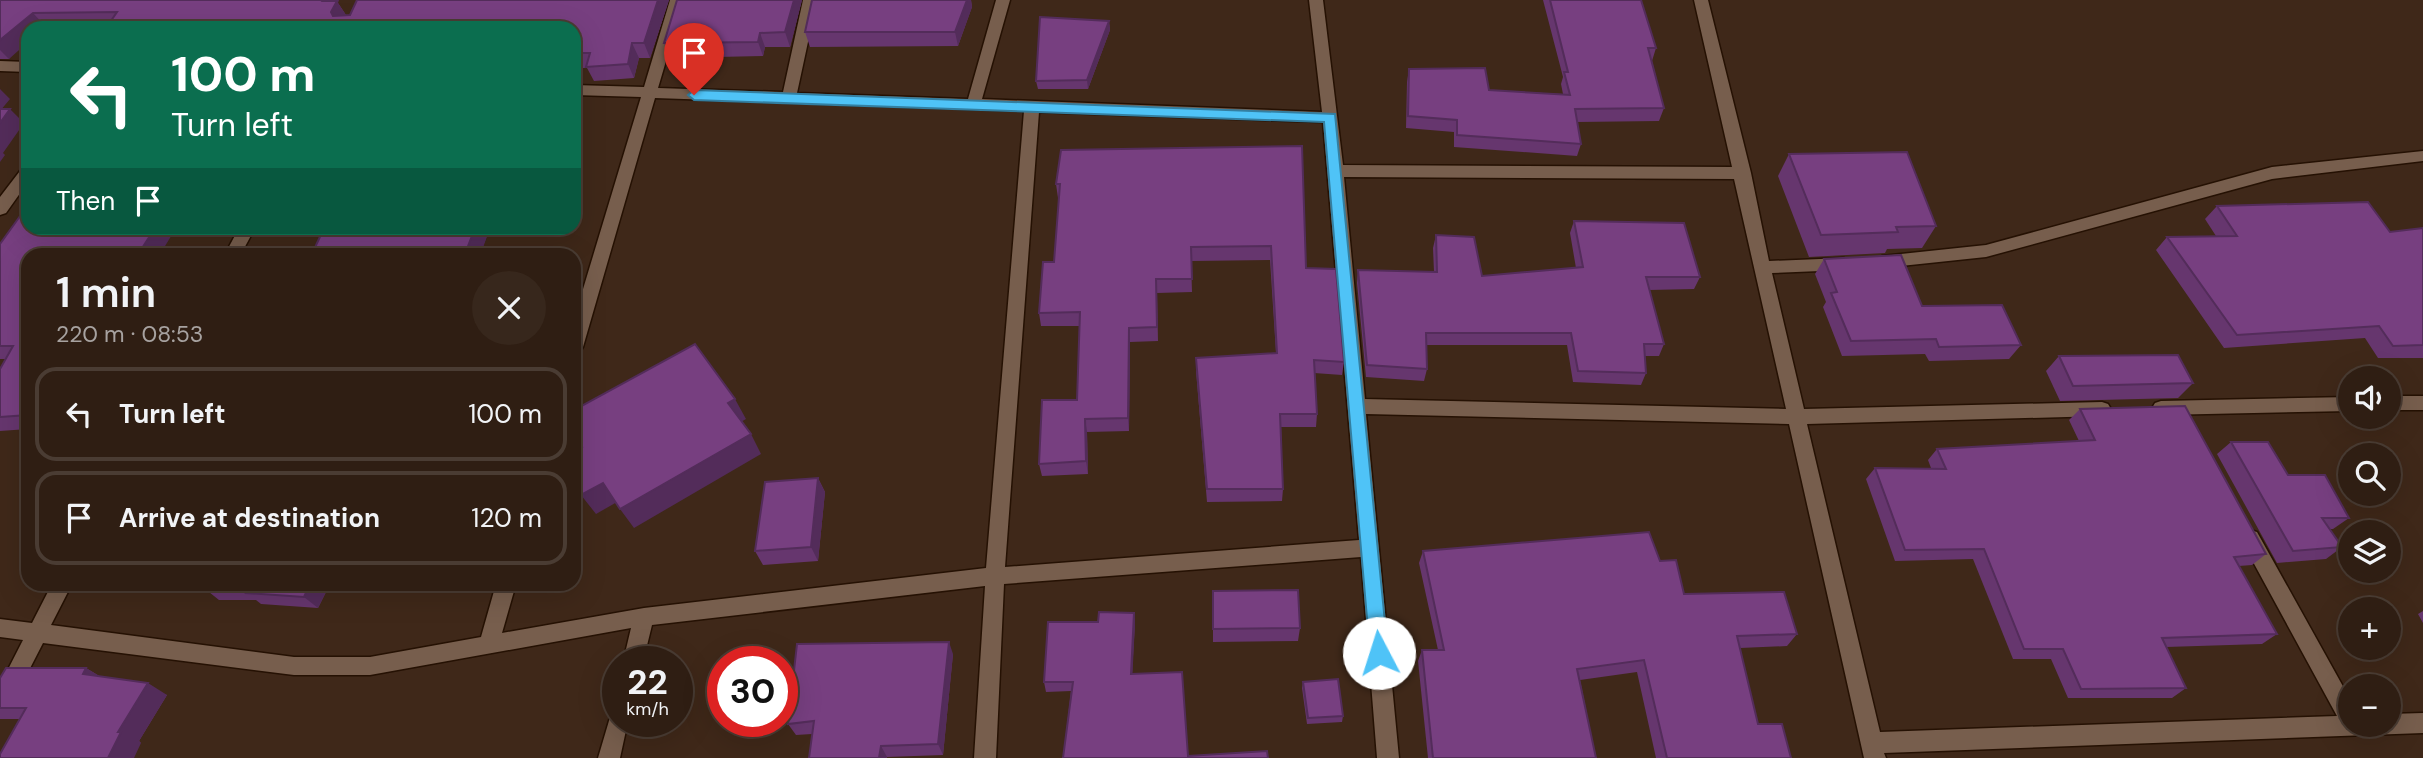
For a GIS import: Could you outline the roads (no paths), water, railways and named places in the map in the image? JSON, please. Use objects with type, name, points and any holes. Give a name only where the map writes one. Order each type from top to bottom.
[{"type":"street","points":[[581,323],[677,0]]},
{"type":"street","points":[[789,98],[810,0]]},
{"type":"street","points":[[973,106],[1003,0]]},
{"type":"street","points":[[1316,0],[1336,171],[1388,758]]},
{"type":"street","points":[[1701,0],[1743,173],[1873,750],[2338,726]]},
{"type":"street","points":[[0,66],[21,67]]},
{"type":"street","points":[[581,90],[1330,117]]},
{"type":"street","points":[[985,758],[995,576],[1032,108]]},
{"type":"street","points":[[1764,267],[1886,262],[1986,251],[2272,173],[2423,156]]},
{"type":"street","points":[[1336,171],[1743,173]]},
{"type":"street","points":[[0,209],[21,180]]},
{"type":"street","points":[[2401,403],[2423,403]]},
{"type":"street","points":[[1358,406],[1797,417],[2338,404]]},
{"type":"street","points":[[2178,407],[2191,431]]},
{"type":"street","points":[[2237,515],[2338,697]]},
{"type":"street","points":[[0,628],[294,666],[370,666],[644,617],[995,576],[1370,548]]},
{"type":"street","points":[[0,706],[58,591]]},
{"type":"street","points":[[488,647],[504,591]]},
{"type":"street","points":[[637,646],[644,617]]},
{"type":"street","points":[[2401,724],[2423,723]]},
{"type":"street","points":[[609,758],[614,737]]}]
